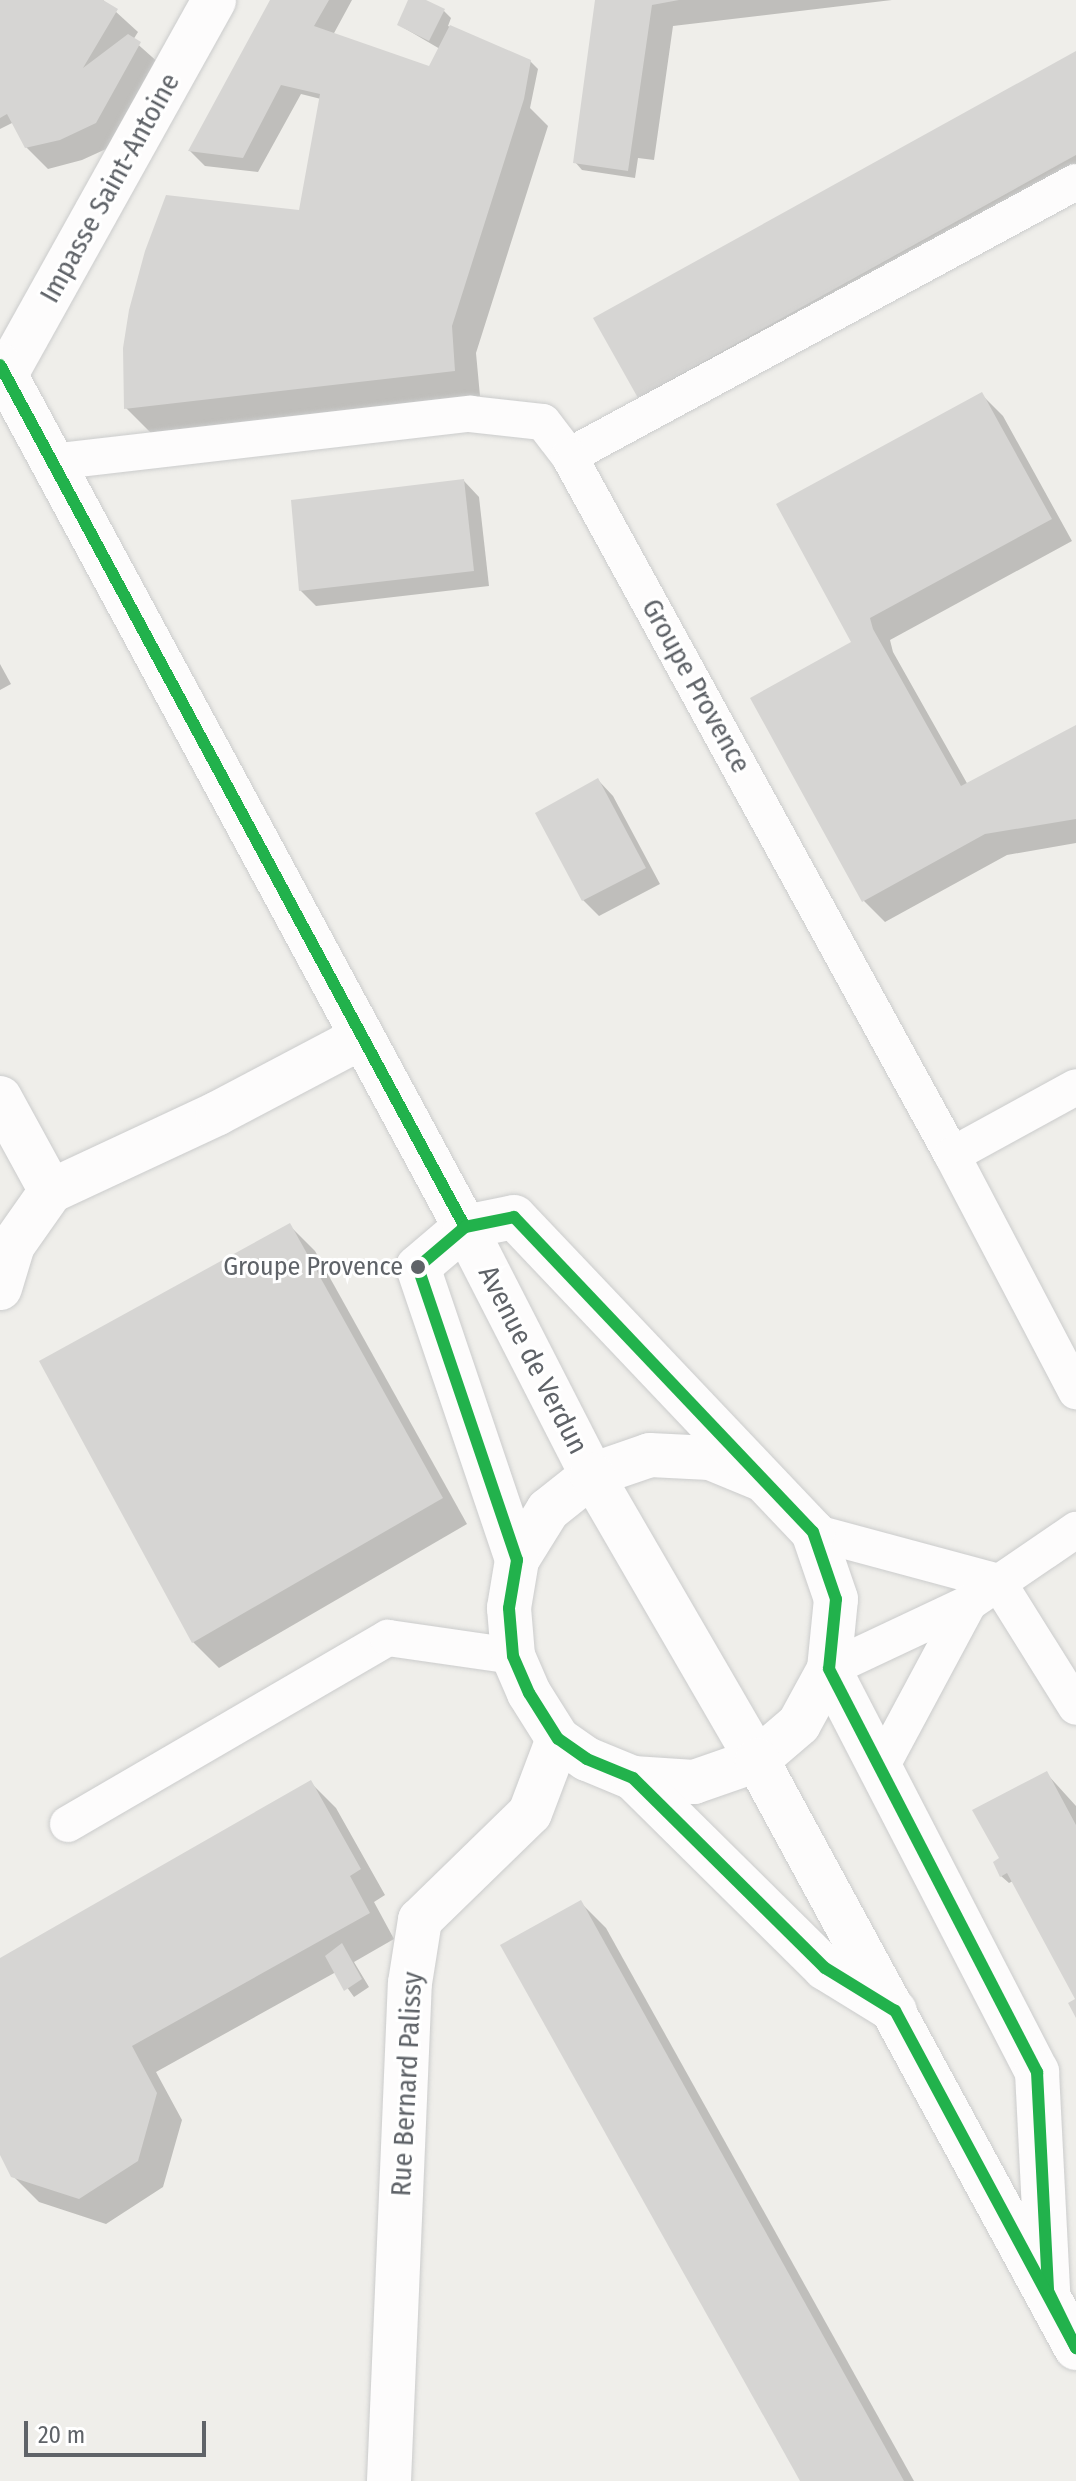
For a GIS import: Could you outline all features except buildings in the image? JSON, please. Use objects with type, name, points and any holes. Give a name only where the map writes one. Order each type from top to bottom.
[{"type":"street","name":"Impasse Saint-Antoine","points":[[3,370],[214,0]]},
{"type":"street","name":"Avenue de Verdun","points":[[3,370],[465,1227],[592,1475],[757,1760],[1048,2291],[1076,2348]]},
{"type":"street","points":[[0,1288],[13,1245],[51,1191],[218,1113],[362,1037]]},
{"type":"street","points":[[0,1098],[51,1191]]},
{"type":"street","points":[[517,1560],[418,1267],[465,1227],[514,1217],[767,1481],[813,1532],[836,1599],[829,1669],[799,1724],[757,1760],[694,1782],[633,1778],[587,1759],[558,1739],[529,1693],[513,1656],[509,1608],[517,1560],[548,1510],[592,1475],[650,1455],[710,1458],[767,1481]]},
{"type":"street","points":[[829,1669],[1037,2072],[1048,2291]]},
{"type":"street","name":"Rue Bernard Palissy","points":[[389,2481],[410,1983],[420,1920],[530,1813],[558,1739]]},
{"type":"street","points":[[633,1778],[825,1968],[895,2011]]},
{"type":"lane","points":[[569,456],[1076,182]]},
{"type":"lane","name":"Groupe Provence","points":[[52,462],[470,414],[543,422],[569,456],[952,1155],[1076,1391]]},
{"type":"lane","points":[[952,1155],[1076,1087]]},
{"type":"lane","points":[[829,1669],[969,1603],[1076,1530]]},
{"type":"lane","points":[[813,1532],[998,1582],[1076,1707]]},
{"type":"lane","points":[[881,1767],[969,1603]]},
{"type":"lane","points":[[68,1824],[388,1638],[513,1656]]},
{"type":"transit line","points":[[0,365],[465,1227]]},
{"type":"transit line","points":[[514,1217],[813,1532],[836,1599],[829,1669],[1037,2072],[1048,2291],[1076,2348],[895,2011],[825,1968],[633,1778],[587,1759],[558,1739],[529,1693],[513,1656],[509,1608],[517,1560],[418,1267],[465,1227],[514,1217]]},
{"type":"place","name":"Groupe Provence","points":[[418,1267]]}]
